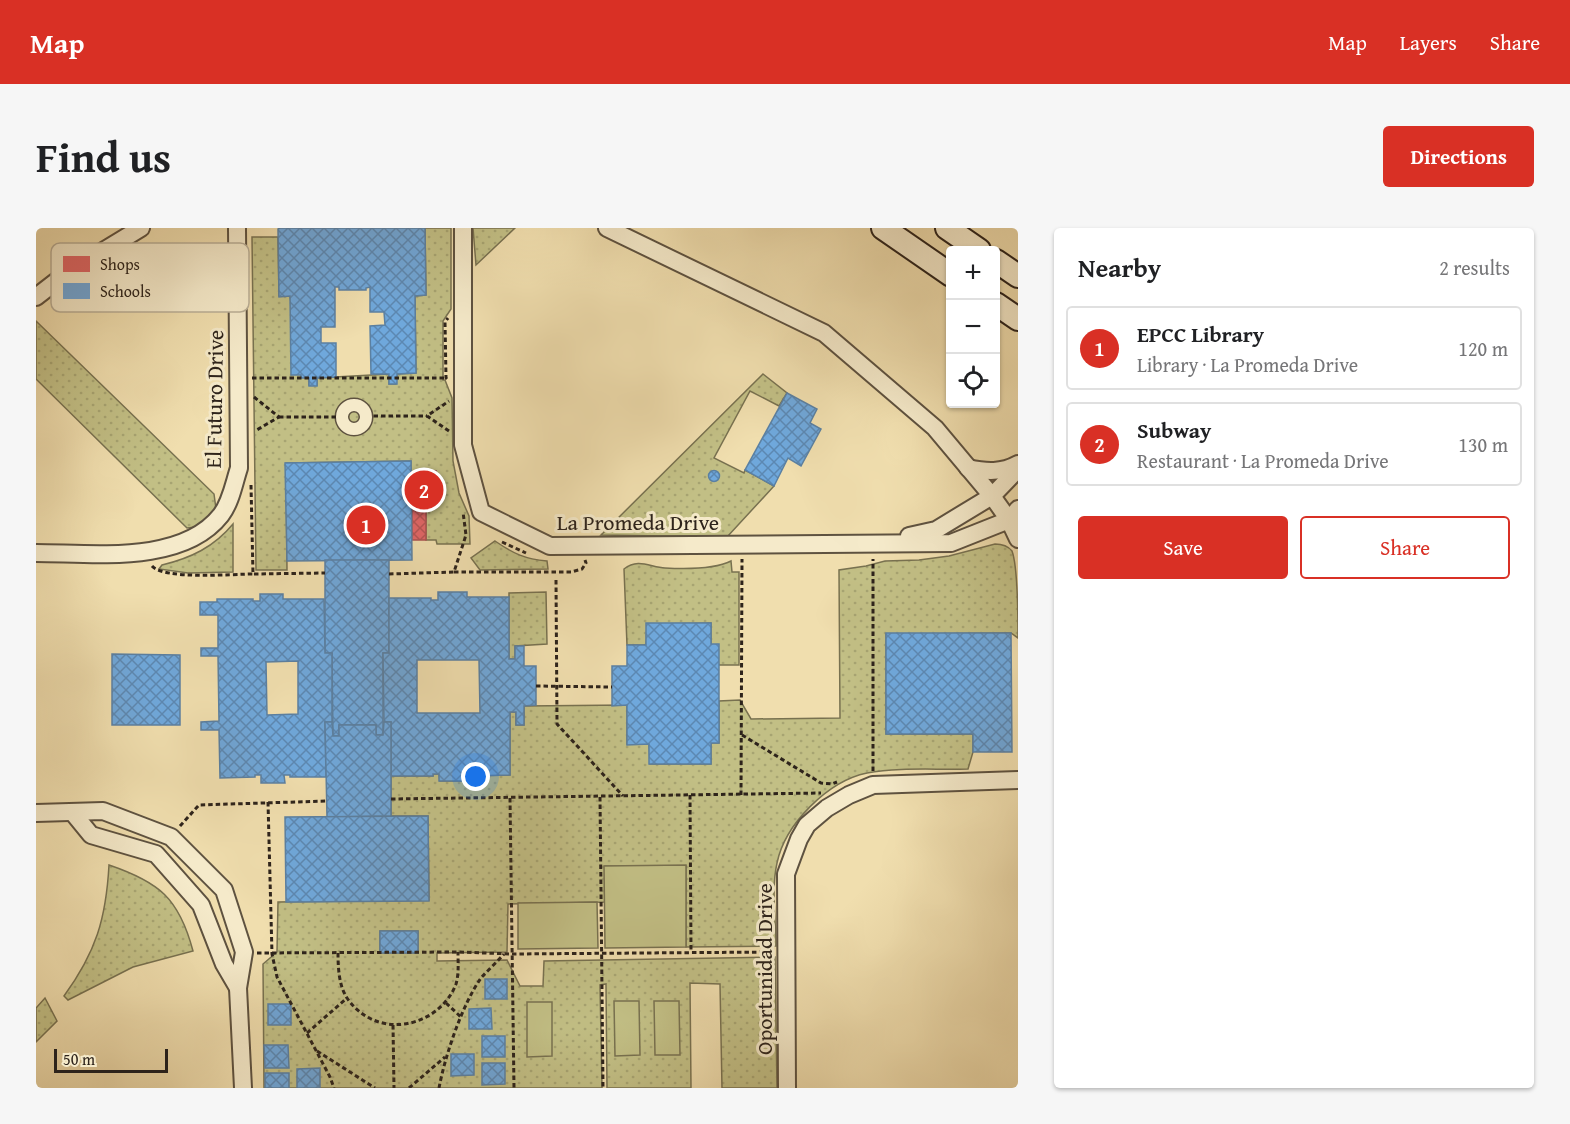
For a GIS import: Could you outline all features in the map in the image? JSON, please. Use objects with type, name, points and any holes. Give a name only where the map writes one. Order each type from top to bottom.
[{"type":"main road","points":[[883,228],[946,272]]},
{"type":"main road","points":[[957,231],[974,246]]},
{"type":"main road","points":[[1000,264],[1018,276]]},
{"type":"main road","points":[[1000,307],[1018,319]]},
{"type":"street","points":[[116,243],[141,228]]},
{"type":"street","name":"El Futuro Drive","points":[[237,228],[237,243]]},
{"type":"street","name":"La Promeda Drive","points":[[463,228],[463,445],[481,512],[550,546],[873,544]]},
{"type":"street","points":[[607,228],[824,333],[935,428],[992,496],[1013,514],[1018,539]]},
{"type":"street","points":[[36,297],[51,285]]},
{"type":"street","name":"El Futuro Drive","points":[[36,553],[136,553],[190,541],[208,530],[230,499],[239,468],[238,312]]},
{"type":"street","points":[[342,417],[346,426],[353,429],[361,427],[366,417]]},
{"type":"street","points":[[968,468],[992,472],[1008,469],[1018,464]]},
{"type":"street","points":[[873,544],[936,530],[992,496],[1018,469]]},
{"type":"street","points":[[873,544],[951,543],[1013,514]]},
{"type":"street","name":"Oportunidad Drive","points":[[787,1088],[786,874],[799,839],[807,825],[853,793],[870,775],[1018,780]]},
{"type":"street","points":[[36,813],[103,811],[171,837],[224,890],[244,952],[238,988],[243,1088]]},
{"type":"street","points":[[73,813],[91,835],[156,854],[201,905],[224,964],[238,988]]},
{"type":"path","points":[[250,368],[250,386]]},
{"type":"path","points":[[250,378],[446,378]]},
{"type":"path","points":[[251,404],[250,394],[279,417]]},
{"type":"path","points":[[366,417],[427,416],[455,397]]},
{"type":"path","points":[[427,416],[455,435]]},
{"type":"path","points":[[251,424],[252,434],[279,417],[342,417]]},
{"type":"path","points":[[245,497],[251,482],[253,574]]},
{"type":"path","points":[[498,538],[527,554]]},
{"type":"path","points":[[870,775],[873,544]]},
{"type":"path","points":[[741,795],[742,545]]},
{"type":"path","points":[[453,572],[571,572],[582,569],[586,563],[584,558],[577,558]]},
{"type":"path","points":[[157,564],[152,566],[156,570],[177,575],[325,573]]},
{"type":"path","points":[[556,580],[557,724],[623,796]]},
{"type":"path","points":[[536,686],[612,687]]},
{"type":"path","points":[[742,735],[821,783],[832,784],[840,781]]},
{"type":"path","points":[[391,799],[853,793]]},
{"type":"path","points":[[690,795],[691,952]]},
{"type":"path","points":[[600,797],[603,1088]]},
{"type":"path","points":[[510,798],[513,1088]]},
{"type":"path","points":[[171,837],[199,805],[327,801]]},
{"type":"path","points":[[268,802],[272,954],[278,977],[334,1088]]},
{"type":"path","points":[[244,952],[512,954],[786,951]]},
{"type":"path","points":[[338,953],[337,970],[347,998],[365,1016],[384,1024],[404,1025],[424,1020],[446,1003],[459,974],[458,952]]},
{"type":"path","points":[[439,1088],[446,1056],[461,1017],[481,979],[504,954]]},
{"type":"path","points":[[307,1033],[347,998]]},
{"type":"path","points":[[446,1003],[461,1017]]},
{"type":"path","points":[[393,1025],[394,1088]]},
{"type":"path","points":[[316,1050],[375,1088]]},
{"type":"path","points":[[409,1088],[446,1056]]},
{"type":"shaded area","points":[[425,228],[451,228],[451,309],[443,321],[443,380],[452,398],[453,461],[459,493],[469,516],[470,544],[437,544],[436,540],[426,540],[426,491],[436,491],[436,471],[411,472],[411,461],[286,463],[287,570],[256,570],[252,237],[278,237],[279,296],[290,296],[301,375],[309,378],[309,385],[317,385],[317,378],[389,374],[389,384],[396,384],[397,374],[416,373],[415,296],[426,295]]},
{"type":"shaded area","points":[[473,228],[515,228],[476,265]]},
{"type":"shaded area","points":[[36,321],[214,494],[216,509],[196,527],[187,528],[36,379]]},
{"type":"shaded area","points":[[763,374],[787,393],[779,406],[750,391],[714,458],[744,473],[745,470],[774,486],[727,537],[601,535]]},
{"type":"shaded area","points":[[233,524],[233,572],[188,573],[159,569],[162,565],[183,559],[210,545]]},
{"type":"shaded area","points":[[495,541],[520,555],[547,561],[548,569],[480,570],[471,558]]},
{"type":"shaded area","points":[[995,544],[1012,551],[1017,580],[1018,638],[1011,633],[886,634],[886,734],[973,734],[973,752],[968,769],[904,769],[867,773],[838,785],[810,806],[789,834],[777,863],[774,894],[776,946],[686,947],[686,866],[605,866],[605,902],[508,904],[507,952],[437,953],[437,961],[507,960],[520,986],[543,986],[544,961],[775,957],[777,1088],[722,1088],[720,984],[690,983],[691,1088],[607,1088],[606,984],[600,985],[602,1088],[264,1088],[263,964],[277,952],[278,902],[429,900],[428,816],[391,816],[391,776],[439,774],[440,781],[462,781],[462,773],[468,773],[469,776],[510,775],[510,712],[516,712],[516,725],[524,725],[524,706],[627,705],[627,744],[649,744],[650,764],[711,764],[711,743],[719,743],[719,701],[740,700],[751,719],[840,718],[839,570],[885,561],[949,556]],"holes":[[[380,931],[418,931],[418,953],[380,953]]]},
{"type":"shaded area","points":[[731,561],[732,572],[739,572],[739,665],[719,665],[711,644],[711,623],[647,624],[646,645],[627,645],[624,569],[634,564],[665,568],[699,568],[717,566]]},
{"type":"shaded area","points":[[546,592],[547,644],[515,646],[515,659],[509,659],[509,593]]},
{"type":"shaded area","points":[[109,865],[141,878],[164,894],[181,918],[193,951],[133,967],[68,1000],[64,996],[92,949],[102,919]]},
{"type":"shaded area","points":[[686,865],[686,947],[605,948],[604,866]]},
{"type":"shaded area","points":[[597,902],[598,948],[518,949],[518,903]]},
{"type":"shaded area","points":[[45,998],[57,1021],[36,1042],[36,1008]]},
{"type":"shaded area","points":[[614,1001],[639,1001],[640,1055],[615,1056]]},
{"type":"shaded area","points":[[654,1001],[679,1001],[680,1055],[655,1055]]},
{"type":"shaded area","points":[[527,1002],[552,1002],[552,1056],[527,1057]]},
{"type":"building: Shops","points":[[436,471],[436,491],[426,491],[426,509],[412,509],[411,472]]},
{"type":"building: Shops","points":[[412,509],[426,509],[426,540],[412,540]]},
{"type":"building: Schools","points":[[425,228],[426,295],[415,296],[416,373],[397,374],[397,384],[389,384],[389,374],[371,374],[370,326],[385,325],[384,312],[370,312],[370,287],[366,290],[339,290],[339,287],[335,287],[335,327],[321,327],[321,343],[336,343],[336,377],[317,378],[317,386],[309,386],[309,378],[291,375],[290,296],[279,297],[278,229]]},
{"type":"building: Schools","points":[[787,393],[817,409],[810,423],[821,429],[801,466],[788,458],[774,486],[745,470]]},
{"type":"building: Schools","points":[[411,461],[412,560],[287,561],[285,463]]},
{"type":"building: Schools","points":[[714,471],[718,472],[718,480],[714,481],[710,480],[709,476],[710,472]]},
{"type":"building: Schools","points":[[325,560],[389,560],[389,653],[383,653],[383,735],[376,735],[376,725],[339,725],[339,736],[333,736],[332,653],[325,653]]},
{"type":"building: Schools","points":[[438,592],[467,592],[467,597],[509,597],[509,659],[515,659],[515,646],[524,646],[524,666],[536,666],[536,705],[524,706],[524,725],[516,725],[516,712],[510,712],[510,775],[468,776],[468,773],[462,773],[462,781],[439,781],[439,774],[391,776],[391,722],[384,722],[383,653],[389,653],[389,598],[438,600]],"holes":[[[417,660],[479,660],[480,713],[417,713]]]},
{"type":"building: Schools","points":[[260,594],[283,594],[283,599],[324,599],[325,653],[332,653],[332,722],[325,722],[326,777],[284,775],[285,783],[261,783],[261,775],[220,778],[219,730],[201,730],[201,722],[219,721],[218,656],[201,656],[201,648],[218,648],[218,615],[200,615],[200,602],[217,602],[217,599],[260,601]],"holes":[[[298,661],[298,714],[267,715],[266,662]]]},
{"type":"building: Schools","points":[[646,623],[711,623],[711,644],[719,644],[719,743],[711,743],[711,764],[649,764],[649,744],[627,745],[627,705],[612,706],[612,666],[627,666],[627,645],[646,645]]},
{"type":"building: Schools","points":[[886,633],[1011,633],[1012,752],[973,752],[973,734],[886,734]]},
{"type":"building: Schools","points":[[112,654],[180,655],[180,725],[112,725]]},
{"type":"building: Schools","points":[[325,722],[332,722],[333,736],[339,736],[339,725],[376,725],[376,735],[383,735],[384,722],[391,722],[391,816],[327,817]]},
{"type":"building: Schools","points":[[428,816],[429,901],[286,902],[285,817]]},
{"type":"building: Schools","points":[[380,931],[418,931],[418,953],[380,953]]},
{"type":"building: Schools","points":[[485,979],[507,979],[507,999],[485,999]]},
{"type":"building: Schools","points":[[268,1004],[291,1004],[291,1025],[268,1025]]},
{"type":"building: Schools","points":[[491,1008],[492,1029],[469,1029],[469,1009]]},
{"type":"building: Schools","points":[[482,1036],[505,1036],[505,1057],[482,1057]]},
{"type":"building: Schools","points":[[264,1045],[288,1045],[289,1068],[265,1068]]},
{"type":"building: Schools","points":[[451,1054],[474,1054],[474,1075],[451,1076]]},
{"type":"building: Schools","points":[[482,1063],[505,1063],[505,1084],[482,1085]]},
{"type":"building: Schools","points":[[320,1068],[320,1088],[297,1088],[297,1069]]},
{"type":"building: Schools","points":[[265,1073],[289,1073],[289,1088],[265,1088]]},
{"type":"place","name":"Subway","points":[[424,490]]},
{"type":"place","name":"EPCC Library","points":[[366,525]]}]
